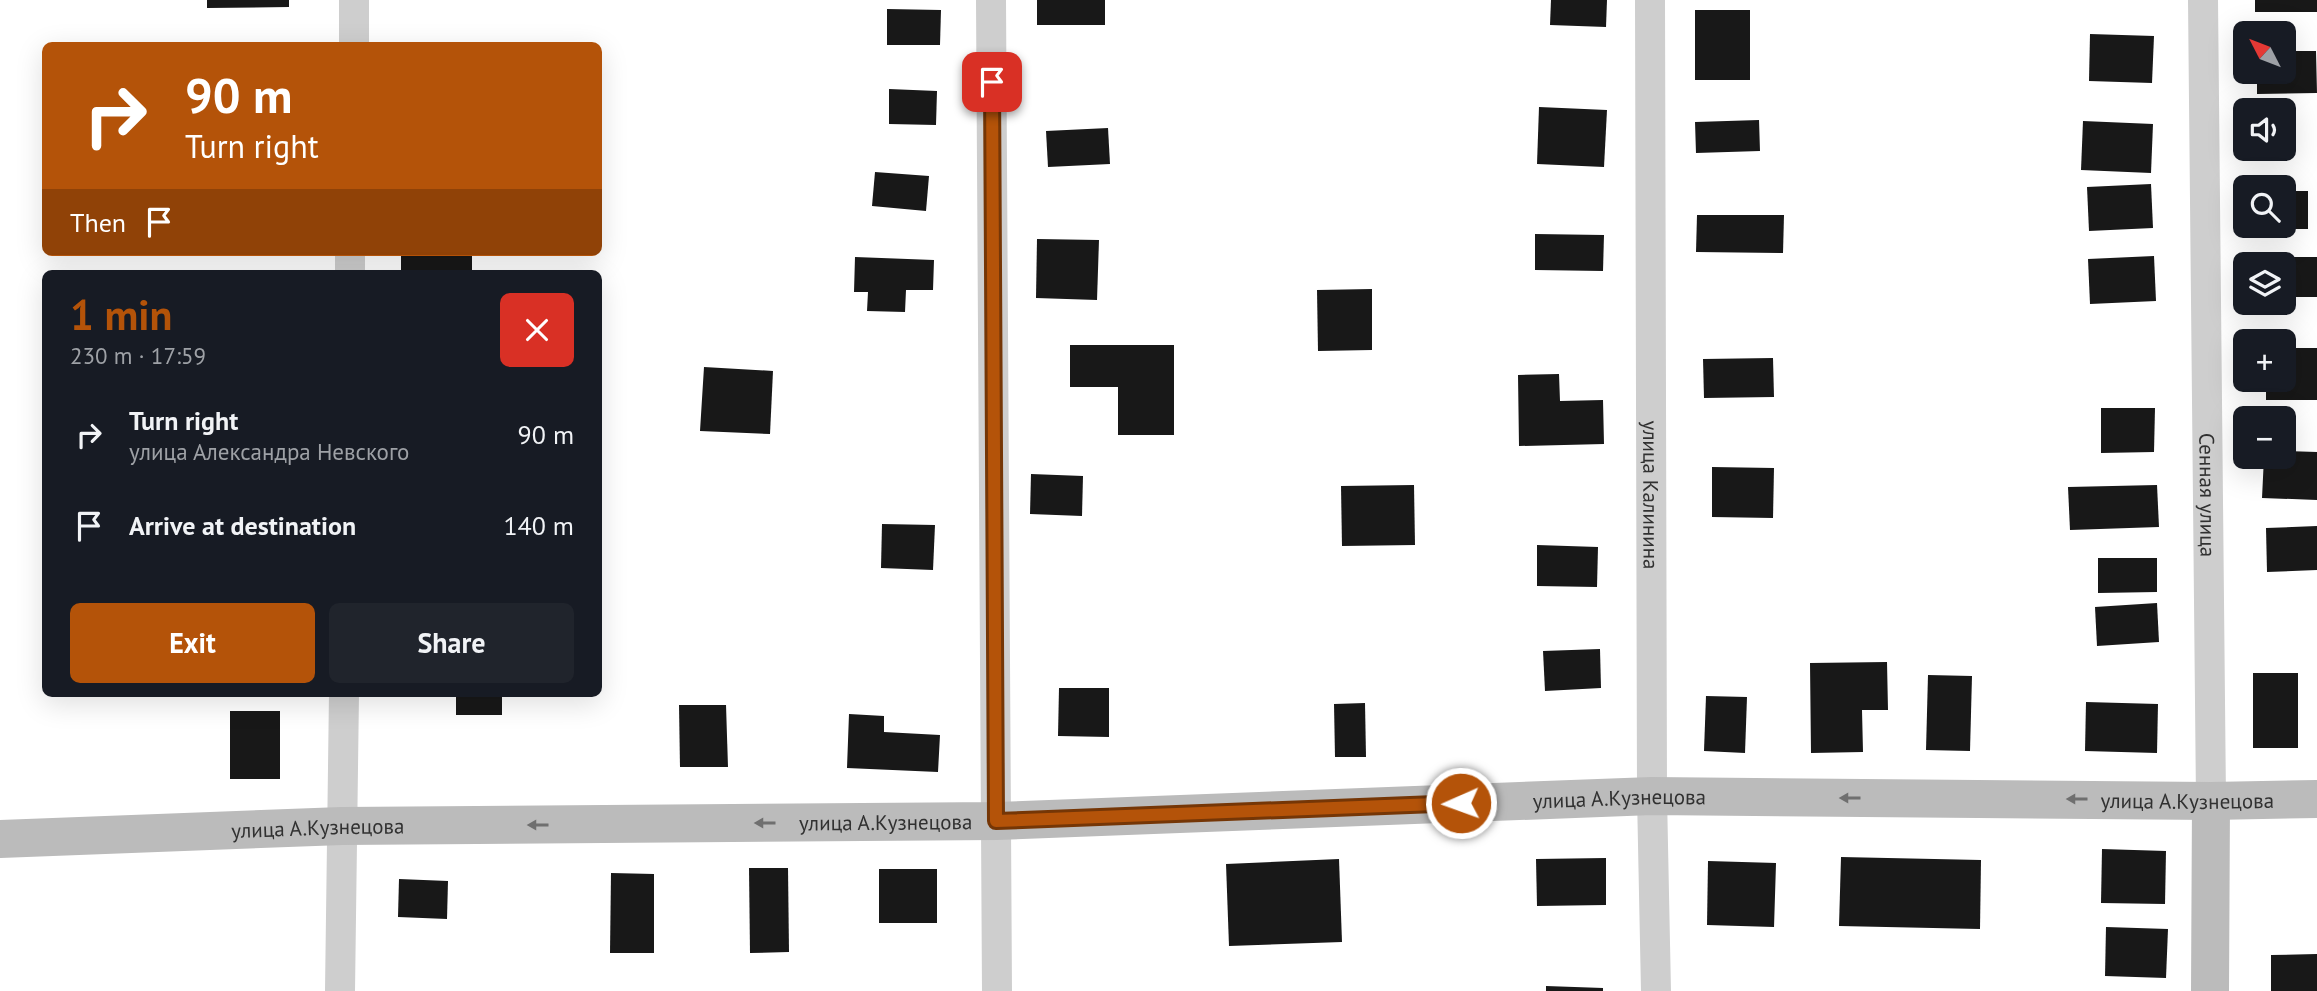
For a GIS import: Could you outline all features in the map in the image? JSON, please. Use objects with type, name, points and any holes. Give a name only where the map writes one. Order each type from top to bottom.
[{"type":"main road","name":"улица А.Кузнецова","points":[[0,839],[342,826],[996,821],[1652,796],[2317,799]]},
{"type":"main road","name":"Сенная улица","points":[[2210,991],[2211,800]]},
{"type":"street","points":[[354,0],[354,42]]},
{"type":"street","points":[[991,0],[997,991]]},
{"type":"street","name":"улица Калинина","points":[[1650,0],[1652,796],[1656,991]]},
{"type":"street","name":"Сенная улица","points":[[2203,0],[2211,800]]},
{"type":"street","points":[[340,991],[344,697]]},
{"type":"building","points":[[207,0],[289,0],[289,7],[207,8]]},
{"type":"building","points":[[1037,0],[1105,0],[1105,25],[1037,25]]},
{"type":"building","points":[[1551,0],[1607,0],[1606,27],[1550,25]]},
{"type":"building","points":[[2255,0],[2317,0],[2317,12],[2255,12]]},
{"type":"building","points":[[887,9],[941,10],[940,45],[887,45]]},
{"type":"building","points":[[1695,10],[1750,10],[1750,80],[1695,80]]},
{"type":"building","points":[[2090,34],[2154,36],[2152,83],[2089,81]]},
{"type":"building","points":[[2296,51],[2316,51],[2317,93],[2257,94],[2257,84],[2296,84]]},
{"type":"building","points":[[889,89],[937,91],[936,125],[889,124]]},
{"type":"building","points":[[1539,107],[1607,110],[1604,167],[1537,164]]},
{"type":"building","points":[[1759,120],[1760,151],[1696,153],[1695,122]]},
{"type":"building","points":[[2083,121],[2153,124],[2151,173],[2081,170]]},
{"type":"building","points":[[1108,128],[1110,164],[1048,167],[1046,131]]},
{"type":"building","points":[[875,172],[929,176],[926,211],[872,206]]},
{"type":"building","points":[[2151,184],[2153,228],[2089,231],[2087,187]]},
{"type":"building","points":[[2296,191],[2308,191],[2308,229],[2296,229]]},
{"type":"building","points":[[1697,215],[1784,215],[1783,253],[1696,252]]},
{"type":"building","points":[[1535,234],[1604,235],[1603,271],[1535,270]]},
{"type":"building","points":[[1037,239],[1099,240],[1097,300],[1036,298]]},
{"type":"building","points":[[401,256],[472,256],[472,270],[401,270]]},
{"type":"building","points":[[2154,256],[2156,301],[2090,304],[2088,259]]},
{"type":"building","points":[[855,257],[934,260],[933,290],[906,290],[905,312],[867,311],[868,292],[854,292]]},
{"type":"building","points":[[2296,257],[2317,257],[2317,297],[2296,297]]},
{"type":"building","points":[[1372,289],[1372,350],[1318,351],[1317,290]]},
{"type":"building","points":[[1070,345],[1174,345],[1174,435],[1118,435],[1118,387],[1070,387]]},
{"type":"building","points":[[2296,348],[2317,348],[2317,400],[2266,400],[2266,392],[2296,392]]},
{"type":"building","points":[[1773,358],[1774,397],[1704,398],[1703,359]]},
{"type":"building","points":[[704,367],[773,371],[770,434],[700,431]]},
{"type":"building","points":[[1559,374],[1560,401],[1603,400],[1604,444],[1519,446],[1518,375]]},
{"type":"building","points":[[2101,408],[2155,408],[2154,452],[2101,453]]},
{"type":"building","points":[[2296,451],[2317,452],[2317,500],[2262,498],[2263,469],[2296,469]]},
{"type":"building","points":[[1712,467],[1774,468],[1773,518],[1712,517]]},
{"type":"building","points":[[1031,474],[1083,476],[1082,516],[1030,514]]},
{"type":"building","points":[[1414,485],[1415,545],[1342,546],[1341,486]]},
{"type":"building","points":[[2157,485],[2159,527],[2070,530],[2068,487]]},
{"type":"building","points":[[882,524],[935,525],[933,570],[881,568]]},
{"type":"building","points":[[2317,526],[2317,570],[2267,572],[2266,528]]},
{"type":"building","points":[[1537,545],[1598,547],[1597,587],[1537,586]]},
{"type":"building","points":[[2098,558],[2157,558],[2157,592],[2098,593]]},
{"type":"building","points":[[2157,603],[2159,642],[2097,646],[2095,607]]},
{"type":"building","points":[[1600,649],[1601,688],[1545,691],[1543,651]]},
{"type":"building","points":[[1887,662],[1888,710],[1862,710],[1863,752],[1811,753],[1810,663]]},
{"type":"building","points":[[2253,673],[2298,673],[2298,748],[2253,748]]},
{"type":"building","points":[[1928,675],[1972,676],[1970,751],[1926,750]]},
{"type":"building","points":[[1059,688],[1109,688],[1109,737],[1058,736]]},
{"type":"building","points":[[1706,696],[1747,697],[1745,753],[1704,751]]},
{"type":"building","points":[[456,697],[502,697],[502,715],[456,715]]},
{"type":"building","points":[[2086,702],[2158,704],[2157,753],[2085,751]]},
{"type":"building","points":[[1365,703],[1366,757],[1335,757],[1334,704]]},
{"type":"building","points":[[679,705],[726,705],[728,767],[680,767]]},
{"type":"building","points":[[230,711],[280,711],[280,779],[230,779]]},
{"type":"building","points":[[849,714],[884,716],[884,732],[940,735],[938,772],[847,768]]},
{"type":"building","points":[[2102,849],[2166,851],[2165,904],[2101,903]]},
{"type":"building","points":[[1841,857],[1981,860],[1980,929],[1839,926]]},
{"type":"building","points":[[1606,858],[1606,905],[1537,906],[1536,859]]},
{"type":"building","points":[[1339,859],[1342,942],[1229,946],[1226,864]]},
{"type":"building","points":[[1708,861],[1776,863],[1774,927],[1707,925]]},
{"type":"building","points":[[749,868],[788,868],[789,952],[750,953]]},
{"type":"building","points":[[879,869],[937,869],[937,923],[879,923]]},
{"type":"building","points":[[611,873],[654,874],[654,953],[610,953]]},
{"type":"building","points":[[399,879],[448,881],[447,919],[398,917]]},
{"type":"building","points":[[2106,927],[2168,929],[2166,978],[2105,976]]},
{"type":"building","points":[[2317,954],[2317,991],[2271,991],[2271,955]]},
{"type":"building","points":[[1546,986],[1603,988],[1603,991],[1546,991]]},
{"type":"route","points":[[992,82],[996,821],[1461,803]]}]
